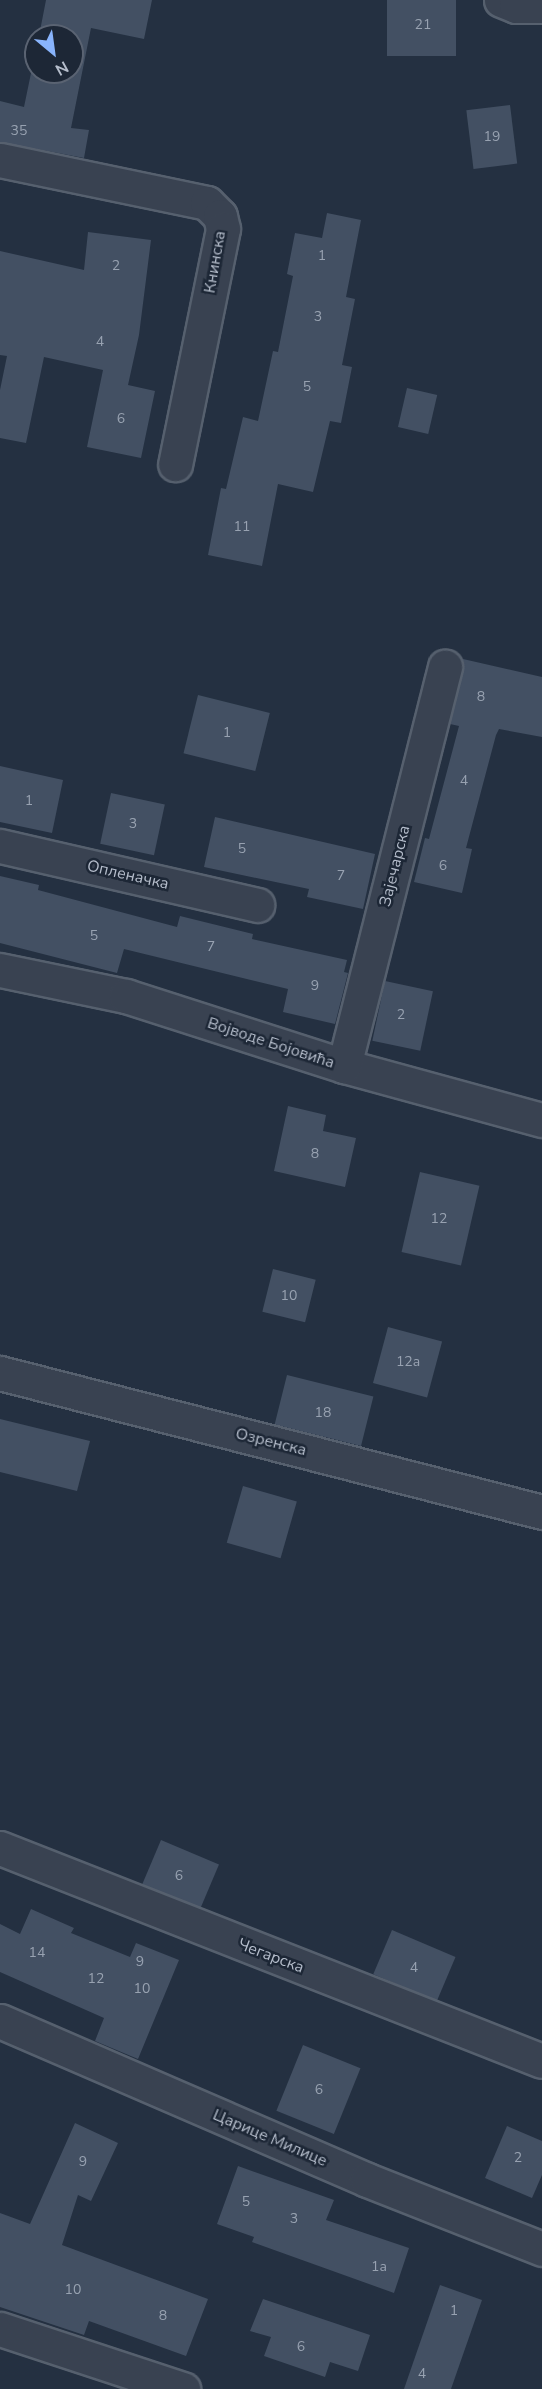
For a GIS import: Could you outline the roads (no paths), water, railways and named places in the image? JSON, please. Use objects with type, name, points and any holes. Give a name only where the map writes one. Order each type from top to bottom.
[{"type":"street","points":[[501,0],[516,6],[542,6]]},
{"type":"street","name":"Книнска","points":[[0,160],[207,203],[220,216],[223,229],[175,464]]},
{"type":"street","name":"Зајечарска","points":[[344,1066],[445,667]]},
{"type":"street","name":"Опленачка","points":[[0,846],[257,905]]},
{"type":"street","name":"Војводе Бојовића","points":[[0,970],[126,996],[344,1066],[542,1120]]},
{"type":"street","name":"Озренска","points":[[0,1373],[542,1512]]},
{"type":"street","name":"Чегарска","points":[[0,1848],[542,2061]]},
{"type":"street","name":"Царице Милице","points":[[0,2021],[367,2180],[542,2249]]},
{"type":"street","points":[[0,2329],[183,2389]]}]
